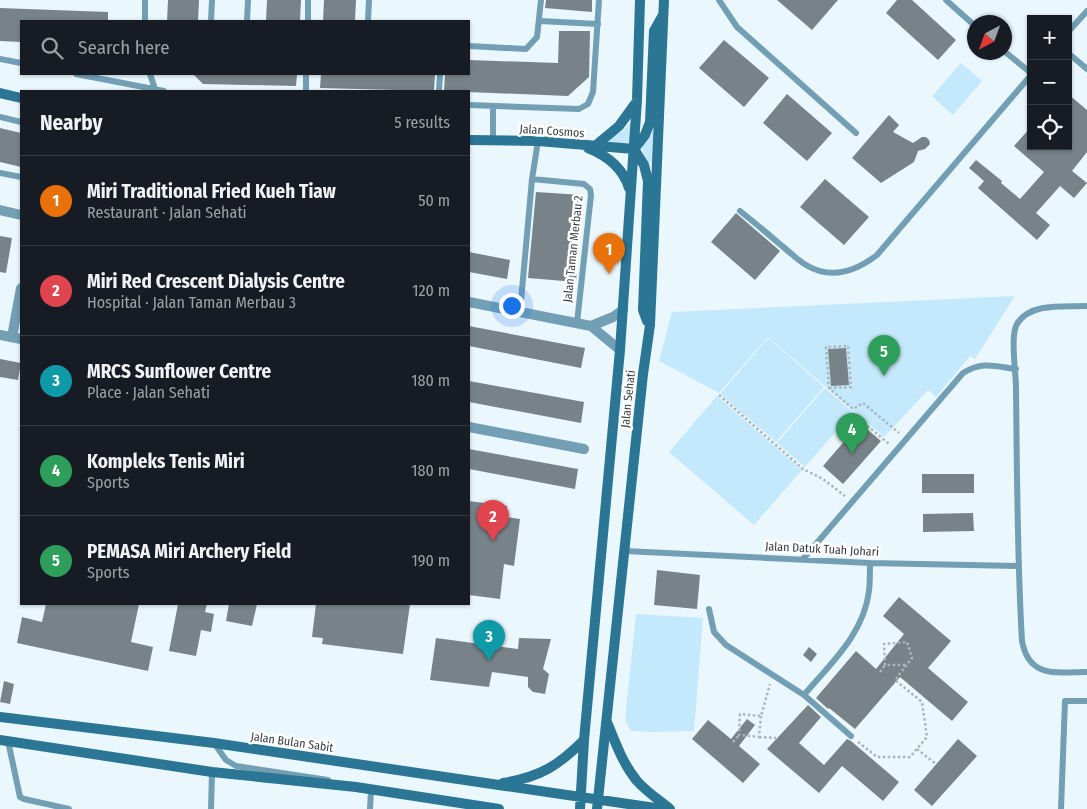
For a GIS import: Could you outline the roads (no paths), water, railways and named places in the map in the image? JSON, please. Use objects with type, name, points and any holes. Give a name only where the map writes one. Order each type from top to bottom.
[{"type":"main road","name":"Jalan Sehati","points":[[580,809],[584,740],[623,310],[637,100],[640,0]]},
{"type":"main road","name":"Jalan Sehati","points":[[597,804],[643,374],[650,325],[664,0]]},
{"type":"main road","points":[[650,325],[645,318],[643,310],[648,182],[644,165],[634,149],[650,122],[654,31],[663,14]]},
{"type":"main road","points":[[0,95],[20,98]]},
{"type":"main road","points":[[595,146],[619,126],[637,100]]},
{"type":"main road","name":"Jalan Cosmos","points":[[470,140],[538,141],[634,149]]},
{"type":"main road","points":[[577,145],[604,155],[617,166],[626,179],[631,194]]},
{"type":"main road","name":"Jalan Bulan Sabit","points":[[0,717],[214,743],[580,797],[597,804],[662,809]]},
{"type":"main road","points":[[606,721],[624,762],[637,781],[650,794],[670,809]]},
{"type":"main road","points":[[492,785],[517,781],[542,772],[565,759],[584,740]]},
{"type":"main road","points":[[4,741],[212,772],[356,787],[496,809]]},
{"type":"street","points":[[0,210],[20,215]]},
{"type":"street","points":[[0,335],[16,338],[20,298]]},
{"type":"street","points":[[470,302],[592,326],[620,350]]},
{"type":"street","points":[[592,326],[613,317],[623,310]]},
{"type":"street","points":[[470,427],[584,449]]},
{"type":"lane","points":[[145,20],[146,0]]},
{"type":"lane","points":[[212,0],[212,20]]},
{"type":"lane","points":[[246,20],[248,0]]},
{"type":"lane","points":[[308,0],[308,20]]},
{"type":"lane","points":[[368,20],[369,0]]},
{"type":"lane","points":[[470,46],[526,49],[537,37],[541,0]]},
{"type":"lane","points":[[470,105],[579,109],[588,104],[593,92],[599,0]]},
{"type":"lane","points":[[720,0],[737,27],[856,134]]},
{"type":"lane","points":[[946,0],[967,19]]},
{"type":"lane","points":[[1072,28],[1087,11]]},
{"type":"lane","points":[[540,21],[598,24]]},
{"type":"lane","points":[[1072,56],[1087,69]]},
{"type":"lane","points":[[1012,58],[1027,71]]},
{"type":"lane","points":[[0,59],[20,63]]},
{"type":"lane","points":[[81,75],[160,90]]},
{"type":"lane","points":[[150,75],[155,89]]},
{"type":"lane","points":[[306,75],[306,90]]},
{"type":"lane","points":[[439,90],[440,75]]},
{"type":"lane","points":[[740,211],[805,265],[822,272],[838,273],[853,270],[877,255],[1027,79]]},
{"type":"lane","points":[[493,140],[494,106]]},
{"type":"lane","points":[[0,117],[20,122]]},
{"type":"lane","points":[[520,312],[532,179],[538,141]]},
{"type":"lane","points":[[0,173],[20,177]]},
{"type":"lane","name":"Jalan Taman Merbau 2","points":[[532,179],[584,184],[590,189],[592,196],[577,323]]},
{"type":"lane","points":[[1087,306],[1039,309],[1023,316],[1014,328],[1017,566],[1024,652],[1037,669],[1049,672],[1087,672]]},
{"type":"lane","points":[[803,559],[963,373],[981,365],[1016,369]]},
{"type":"lane","name":"Jalan Datuk Tuah Johari","points":[[625,551],[870,563],[1017,566]]},
{"type":"lane","points":[[804,695],[849,643],[861,621],[869,592],[870,563]]},
{"type":"lane","points":[[709,609],[714,632],[726,644],[804,695],[851,736]]},
{"type":"lane","points":[[1062,809],[1065,701],[1087,701]]},
{"type":"lane","points":[[4,741],[20,797],[69,809]]},
{"type":"lane","points":[[214,743],[226,760],[236,766],[325,779],[356,787]]},
{"type":"lane","points":[[211,809],[212,772]]},
{"type":"lane","points":[[370,809],[371,790]]},
{"type":"place","name":"Miri Traditional Fried Kueh Tiaw","points":[[609,274]]},
{"type":"place","name":"PEMASA Miri Archery Field","points":[[884,376]]},
{"type":"place","name":"Kompleks Tenis Miri","points":[[852,454]]},
{"type":"place","name":"Miri Red Crescent Dialysis Centre","points":[[493,541]]},
{"type":"place","name":"MRCS Sunflower Centre","points":[[489,661]]}]
